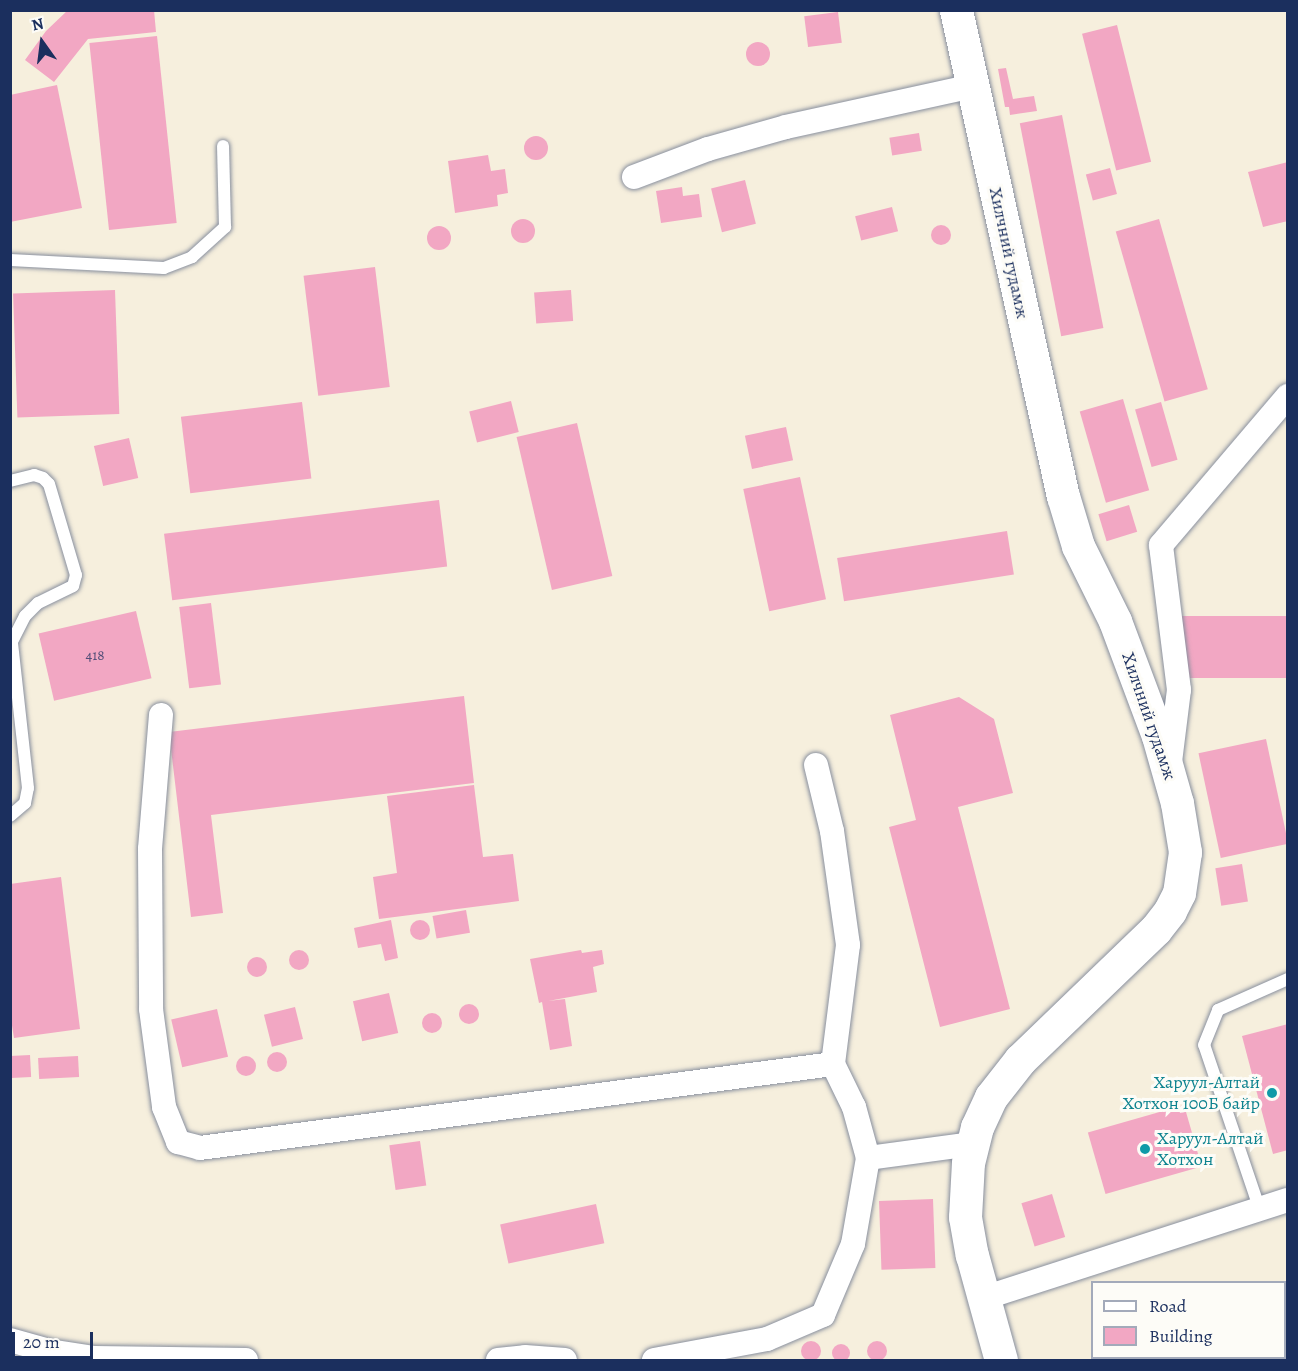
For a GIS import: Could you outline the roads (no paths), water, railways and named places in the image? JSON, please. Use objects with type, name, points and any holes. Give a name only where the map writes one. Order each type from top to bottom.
[{"type":"main road","name":"Хилчний гудамж","points":[[956,10],[1063,496],[1078,546],[1115,621],[1169,769],[1185,852],[1179,893],[1170,911],[1156,929],[1009,1072],[983,1111],[972,1144],[966,1180],[965,1217],[1001,1360]]},
{"type":"street","points":[[634,177],[708,149],[786,127],[973,86]]},
{"type":"street","points":[[1169,769],[1179,690],[1161,545],[1287,396]]},
{"type":"street","points":[[161,715],[150,849],[151,1009],[164,1107],[178,1142],[200,1148],[833,1064]]},
{"type":"street","points":[[654,1360],[767,1339],[822,1315],[853,1244],[868,1158],[855,1107],[833,1064],[848,945],[832,831],[816,765]]},
{"type":"street","points":[[868,1158],[972,1144]]},
{"type":"street","points":[[984,1299],[1287,1200]]},
{"type":"street","points":[[10,1340],[49,1351],[93,1359],[246,1360]]},
{"type":"street","points":[[498,1360],[525,1357],[564,1360]]},
{"type":"lane","points":[[10,260],[164,268],[192,256],[225,227],[223,146]]},
{"type":"lane","points":[[10,481],[34,475],[43,478],[49,484],[76,575],[73,586],[38,603],[25,616],[11,637],[28,788],[25,802],[10,816]]},
{"type":"lane","points":[[1260,1209],[1204,1046],[1218,1010],[1287,979]]},
{"type":"place","name":"Харуул-Алтай Хотхон 100Б байр","points":[[1272,1093]]},
{"type":"place","name":"Харуул-Алтай Хотхон","points":[[1145,1149]]}]
